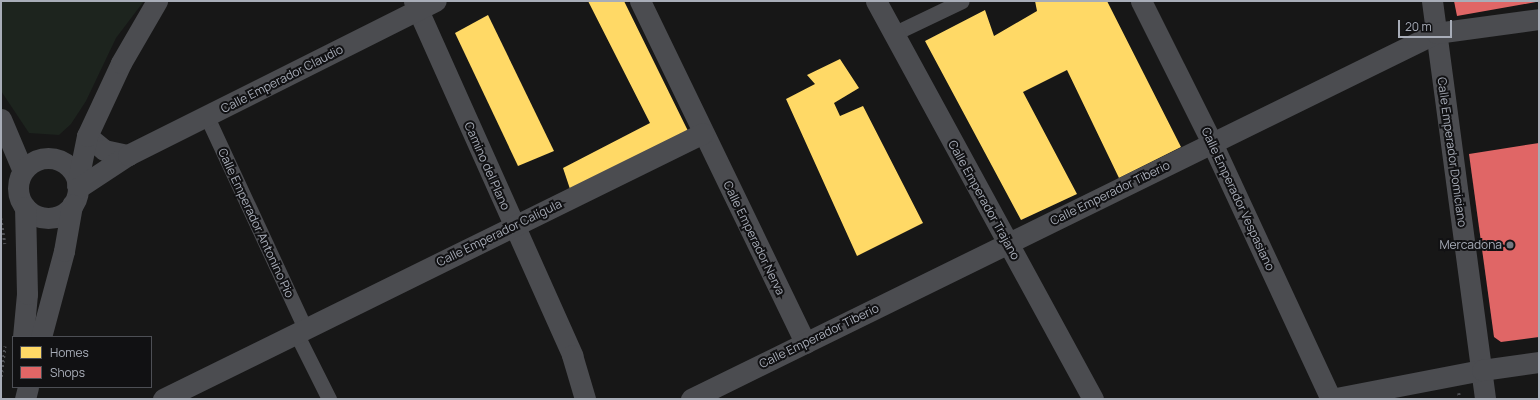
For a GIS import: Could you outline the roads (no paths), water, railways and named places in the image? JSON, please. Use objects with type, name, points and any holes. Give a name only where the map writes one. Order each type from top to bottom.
[{"type":"street","points":[[41,336],[64,251],[87,136],[121,63],[157,1]]},
{"type":"street","points":[[640,1],[704,134]]},
{"type":"street","name":"Calle Emperador Trajano","points":[[876,1],[1093,399]]},
{"type":"street","points":[[894,34],[962,1]]},
{"type":"street","name":"Calle Emperador Vespasiano","points":[[1141,1],[1212,143],[1331,399]]},
{"type":"street","name":"Calle Emperador Domiciano","points":[[1432,1],[1485,399]]},
{"type":"street","name":"Calle Emperador Claudio","points":[[75,193],[128,155],[207,117],[422,4]]},
{"type":"street","name":"Camino del Plano","points":[[422,4],[513,226],[572,355],[585,399]]},
{"type":"street","name":"Calle Emperador Tiberio","points":[[690,399],[1009,244],[1436,33],[1539,19]]},
{"type":"street","name":"Calle Emperador Antonino Pio","points":[[207,117],[301,330],[329,399]]},
{"type":"street","points":[[1,119],[23,171]]},
{"type":"street","name":"Calle Emperador Calígula","points":[[163,399],[513,226],[704,134]]},
{"type":"street","name":"Calle Emperador Nerva","points":[[704,134],[805,343]]},
{"type":"street","points":[[87,136],[104,150],[128,155]]},
{"type":"street","points":[[23,336],[27,294],[25,207],[18,189],[23,171],[37,160],[54,159],[87,136]]},
{"type":"street","points":[[25,207],[35,214],[48,217],[65,212],[75,193],[70,168],[54,159]]},
{"type":"street","points":[[1331,399],[1482,370],[1539,362]]},
{"type":"street","points":[[22,388],[22,399]]},
{"type":"street","points":[[25,399],[28,388]]},
{"type":"place","name":"Mercadona","points":[[1510,245]]}]
